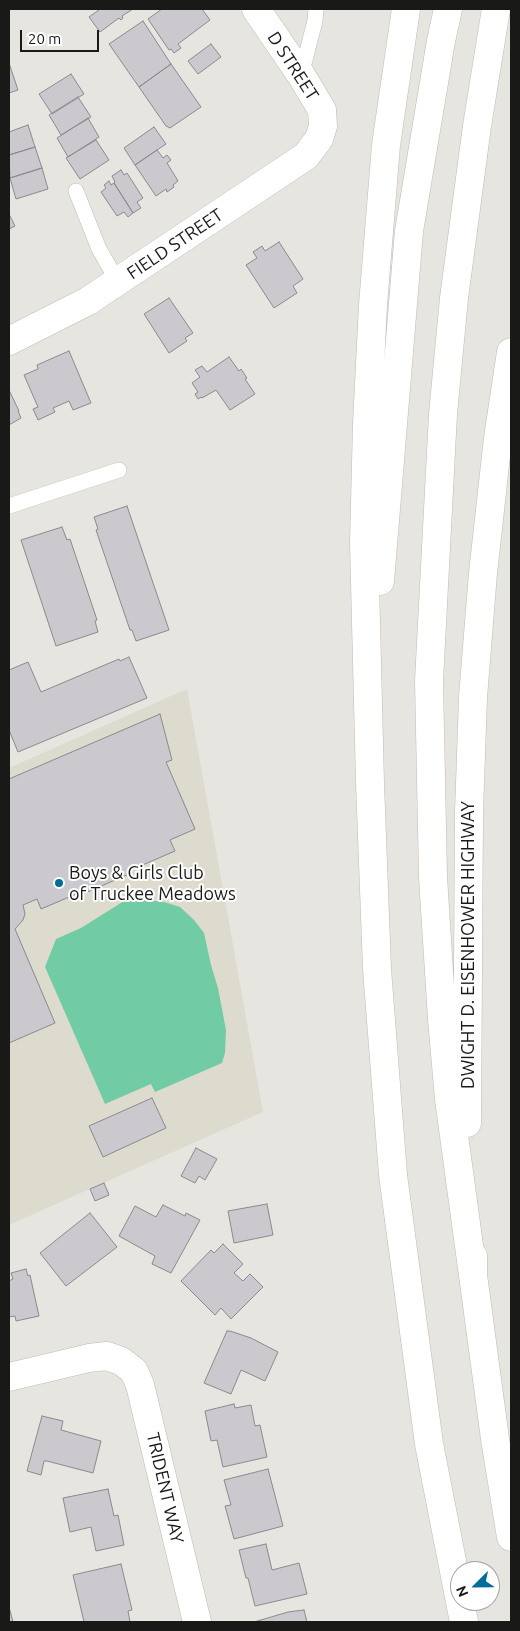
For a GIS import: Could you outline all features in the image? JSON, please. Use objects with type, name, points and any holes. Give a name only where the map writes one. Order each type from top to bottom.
[{"type":"main road","name":"D STREET","points":[[256,9],[301,75],[322,110],[323,126]]},
{"type":"main road","points":[[406,9],[386,145],[373,305],[367,424],[364,542],[370,783],[378,969],[393,1175],[429,1444],[464,1622]]},
{"type":"main road","points":[[370,783],[380,582],[409,231],[448,9]]},
{"type":"main road","points":[[474,1275],[449,1099],[442,1019],[433,877],[429,681],[443,414],[454,298],[477,126],[496,9]]},
{"type":"main road","name":"FIELD STREET","points":[[9,341],[88,301],[306,156],[319,139],[323,126]]},
{"type":"main road","name":"DWIGHT D. EISENHOWER HIGHWAY","points":[[511,352],[483,572],[472,716],[469,812],[467,1062],[467,1118],[474,1275],[495,1439],[511,1537]]},
{"type":"main road","name":"TRIDENT WAY","points":[[9,1377],[89,1358],[106,1356],[121,1361],[134,1371],[140,1385],[197,1622]]},
{"type":"lane","points":[[301,75],[316,9]]},
{"type":"lane","points":[[76,191],[98,249],[118,282]]},
{"type":"lane","points":[[9,506],[119,470]]},
{"type":"shaded area","points":[[187,689],[263,1112],[9,1225],[9,768]]},
{"type":"green space","points":[[147,900],[164,902],[180,907],[204,933],[226,1030],[225,1053],[222,1063],[155,1092],[151,1084],[105,1104],[45,967],[56,939],[81,928],[124,901]]},
{"type":"building","points":[[97,9],[133,9],[122,16],[121,20],[119,18],[100,32],[89,17],[99,10]]},
{"type":"building","points":[[162,9],[202,9],[210,20],[178,44],[181,48],[174,53],[171,49],[169,50],[148,19]]},
{"type":"building","points":[[143,21],[171,64],[139,87],[109,44]]},
{"type":"building","points":[[211,44],[221,57],[198,74],[188,61]]},
{"type":"building","points":[[9,63],[18,90],[9,93]]},
{"type":"building","points":[[171,64],[201,107],[170,128],[166,126],[139,87]]},
{"type":"building","points":[[71,74],[84,94],[52,114],[39,94]]},
{"type":"building","points":[[78,97],[91,117],[61,135],[49,115]]},
{"type":"building","points":[[88,118],[99,137],[68,157],[57,138]]},
{"type":"building","points":[[28,125],[35,147],[9,155],[9,132]]},
{"type":"building","points":[[154,127],[166,144],[135,165],[124,148]]},
{"type":"building","points":[[96,140],[109,160],[80,179],[66,158]]},
{"type":"building","points":[[35,147],[42,168],[10,178],[9,155]]},
{"type":"building","points":[[157,150],[163,158],[167,155],[171,160],[167,163],[178,181],[167,192],[166,189],[156,196],[135,165]]},
{"type":"building","points":[[42,168],[48,189],[16,199],[10,178]]},
{"type":"building","points":[[121,170],[124,175],[127,173],[143,198],[137,202],[141,208],[133,213],[114,183],[112,176]]},
{"type":"building","points":[[109,181],[111,185],[114,183],[133,213],[128,217],[124,212],[117,216],[101,192],[106,188],[104,185]]},
{"type":"building","points":[[9,214],[15,226],[9,229]]},
{"type":"building","points":[[279,242],[303,279],[293,286],[297,293],[274,308],[246,265],[257,258],[253,252],[262,246],[265,251]]},
{"type":"building","points":[[169,298],[193,333],[185,338],[187,341],[169,353],[144,314]]},
{"type":"building","points":[[69,351],[91,403],[73,410],[69,401],[53,408],[55,412],[38,420],[33,409],[38,407],[24,375],[38,369],[37,365]]},
{"type":"building","points":[[229,357],[239,371],[241,369],[255,394],[230,410],[216,390],[198,399],[195,394],[198,392],[192,383],[200,377],[195,370],[202,366],[207,372]]},
{"type":"building","points":[[9,390],[21,418],[9,425]]},
{"type":"building","points":[[127,506],[169,630],[136,641],[132,630],[130,630],[96,530],[98,529],[94,517]]},
{"type":"building","points":[[62,527],[67,540],[70,539],[97,620],[95,621],[98,632],[56,646],[21,540]]},
{"type":"building","points":[[129,657],[147,698],[18,752],[9,730],[9,670],[28,662],[41,692],[119,659],[120,661]]},
{"type":"building","name":"Boys & Girls Club of Truckee Meadows","points":[[160,714],[172,760],[166,762],[195,829],[170,840],[175,851],[131,870],[129,874],[41,909],[37,899],[23,905],[25,914],[23,920],[15,929],[55,1023],[9,1043],[9,779]]},
{"type":"building","points":[[152,1098],[166,1128],[103,1157],[89,1126]]},
{"type":"building","points":[[196,1148],[217,1159],[205,1180],[199,1176],[195,1183],[181,1176]]},
{"type":"building","points":[[104,1183],[109,1195],[95,1201],[90,1189]]},
{"type":"building","points":[[267,1204],[273,1235],[234,1243],[228,1211]]},
{"type":"building","points":[[163,1205],[185,1216],[186,1213],[200,1220],[171,1273],[152,1264],[155,1256],[119,1236],[135,1206],[156,1217]]},
{"type":"building","points":[[90,1213],[117,1247],[66,1286],[40,1253]]},
{"type":"building","points":[[223,1244],[243,1264],[234,1273],[243,1281],[250,1274],[263,1287],[231,1319],[221,1308],[215,1315],[181,1281],[211,1250],[214,1253]]},
{"type":"building","points":[[26,1269],[28,1276],[30,1275],[39,1316],[16,1321],[15,1316],[9,1317],[9,1281],[13,1279],[11,1273]]},
{"type":"building","points":[[227,1331],[251,1338],[278,1352],[265,1381],[241,1370],[231,1394],[204,1383]]},
{"type":"building","points":[[234,1404],[235,1408],[251,1405],[255,1426],[260,1425],[267,1457],[223,1467],[217,1440],[211,1441],[205,1411]]},
{"type":"building","points":[[42,1416],[63,1421],[61,1430],[101,1441],[93,1473],[47,1461],[44,1461],[41,1475],[27,1471]]},
{"type":"building","points":[[268,1469],[283,1526],[234,1539],[225,1506],[231,1505],[224,1480]]},
{"type":"building","points":[[108,1489],[114,1516],[118,1515],[124,1545],[96,1551],[91,1527],[70,1532],[63,1498]]},
{"type":"building","points":[[266,1544],[272,1570],[299,1563],[307,1594],[255,1606],[239,1550]]},
{"type":"building","points":[[121,1564],[132,1610],[128,1611],[130,1622],[84,1622],[73,1575]]},
{"type":"building","points":[[9,1607],[12,1618],[13,1622],[9,1622]]},
{"type":"building","points":[[304,1610],[307,1622],[254,1622],[288,1612]]},
{"type":"place","name":"Boys & Girls Club of Truckee Meadows","points":[[59,883]]}]
